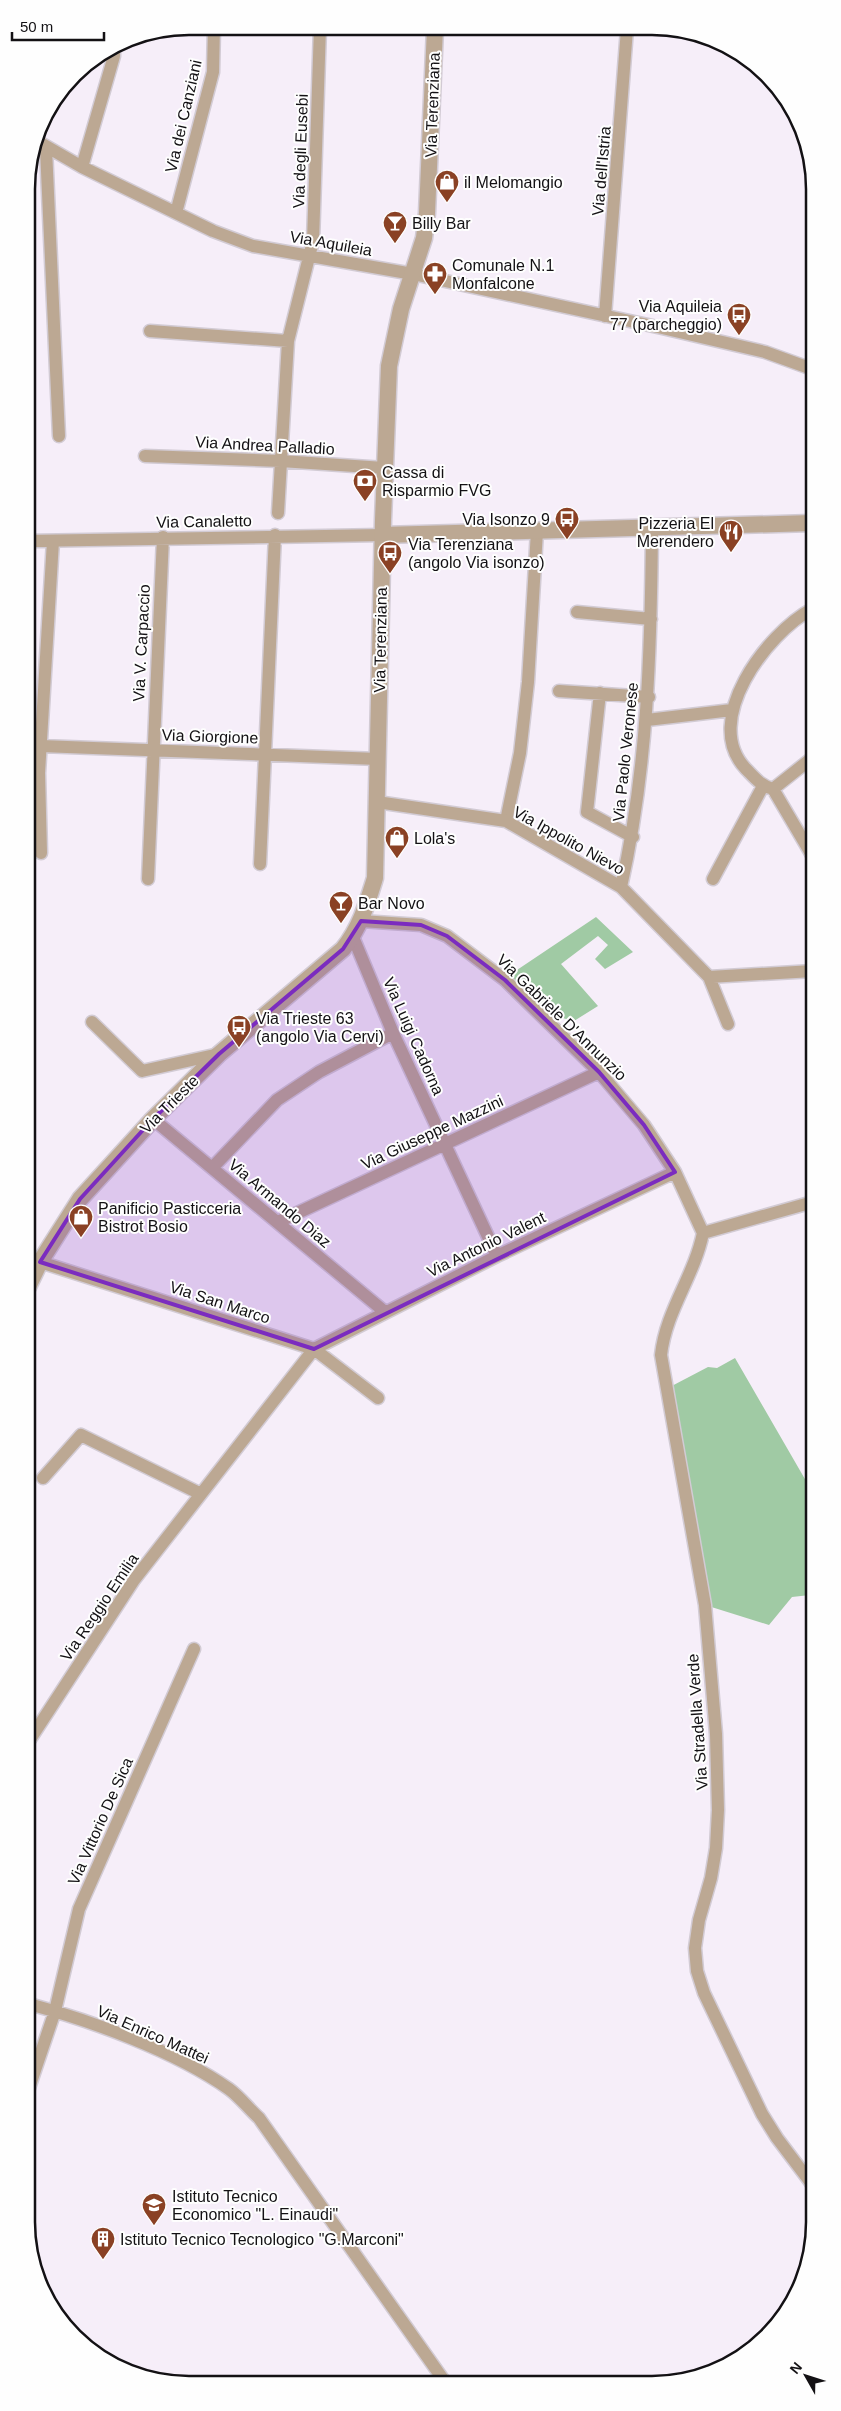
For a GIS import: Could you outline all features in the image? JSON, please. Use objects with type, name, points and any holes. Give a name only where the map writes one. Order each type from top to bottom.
[{"type":"street","name":"Via dei Canziani","points":[[176,213],[213,72],[214,35]]},
{"type":"street","name":"Via degli Eusebi","points":[[278,513],[288,341],[311,256],[314,231],[320,35]]},
{"type":"street","name":"Via Terenziana","points":[[342,950],[353,937],[361,921],[375,878],[382,534],[388,366],[401,309],[424,238],[427,213],[435,35]]},
{"type":"street","name":"Via dell'Istria","points":[[605,316],[628,35]]},
{"type":"street","points":[[82,167],[114,55]]},
{"type":"street","name":"Via Aquileia","points":[[41,145],[213,231],[253,246],[413,274],[765,352],[806,367]]},
{"type":"street","points":[[41,146],[59,436]]},
{"type":"street","points":[[150,331],[288,341]]},
{"type":"street","name":"Via Andrea Palladio","points":[[145,456],[281,461],[384,468]]},
{"type":"street","points":[[382,534],[806,523]]},
{"type":"street","name":"Via Paolo Veronese","points":[[621,886],[633,838],[649,697],[652,619],[652,527]]},
{"type":"street","points":[[506,821],[520,753],[528,682],[537,531]]},
{"type":"street","name":"Via Canaletto","points":[[35,541],[382,534]]},
{"type":"street","points":[[260,864],[275,536]]},
{"type":"street","name":"Via V. Carpaccio","points":[[148,879],[152,751],[163,538]]},
{"type":"street","points":[[41,853],[41,746],[53,541]]},
{"type":"street","points":[[577,612],[652,619]]},
{"type":"street","points":[[806,612],[781,634],[752,667],[732,710],[730,740],[741,764],[768,788],[806,848]]},
{"type":"street","points":[[559,690],[649,697]]},
{"type":"street","points":[[600,693],[587,812],[633,838]]},
{"type":"street","points":[[647,720],[732,710]]},
{"type":"street","points":[[35,750],[41,746]]},
{"type":"street","name":"Via Giorgione","points":[[41,746],[378,760]]},
{"type":"street","points":[[713,879],[768,788],[806,762]]},
{"type":"street","name":"Via Ippolito Nievo","points":[[377,802],[506,821],[621,886],[709,977],[728,1024]]},
{"type":"street","name":"Via Gabriele D'Annunzio","points":[[361,921],[421,925],[447,936],[505,980],[599,1072],[644,1125],[675,1172],[703,1232]]},
{"type":"street","name":"Via Luigi Cadorna","points":[[353,937],[393,1033],[498,1256]]},
{"type":"street","name":"Via Trieste","points":[[35,1272],[80,1199],[154,1119],[219,1054],[342,950]]},
{"type":"street","points":[[709,977],[806,971]]},
{"type":"street","points":[[92,1022],[142,1071],[219,1054]]},
{"type":"street","points":[[212,1168],[277,1100],[319,1072],[393,1033]]},
{"type":"street","name":"Via Giuseppe Mazzini","points":[[278,1222],[599,1072]]},
{"type":"street","name":"Via Armando Diaz","points":[[154,1119],[385,1312]]},
{"type":"street","name":"Via Antonio Valent","points":[[314,1349],[498,1256],[675,1172]]},
{"type":"street","points":[[703,1232],[806,1206]]},
{"type":"street","name":"Via Stradella Verde","points":[[703,1232],[698,1257],[664,1333],[661,1355],[705,1605],[716,1734],[718,1810],[716,1848],[711,1878],[699,1920],[695,1948],[697,1971],[704,1993],[762,2114],[777,2138],[806,2176]]},
{"type":"street","name":"Via San Marco","points":[[40,1262],[314,1349],[378,1398]]},
{"type":"street","name":"Via Reggio Emilia","points":[[35,1732],[134,1580],[314,1349]]},
{"type":"street","points":[[43,1478],[81,1435],[201,1494]]},
{"type":"street","name":"Via Vittorio De Sica","points":[[35,2070],[55,2011],[79,1909],[194,1650]]},
{"type":"street","name":"Via Enrico Mattei","points":[[35,2006],[109,2030],[198,2069],[230,2090],[259,2118],[441,2376]]},
{"type":"highlighted area","points":[[361,921],[421,925],[447,936],[505,980],[599,1072],[644,1125],[675,1172],[314,1349],[40,1262],[80,1199],[153,1119],[219,1054],[343,949]]},
{"type":"green space","points":[[596,917],[633,952],[605,969],[595,959],[608,945],[598,936],[561,964],[598,1006],[574,1021],[551,1015],[508,976]]},
{"type":"green space","points":[[735,1358],[806,1481],[806,1595],[792,1597],[769,1625],[705,1605],[666,1389],[708,1367],[717,1368]]},
{"type":"place","name":"il Melomangio","points":[[447,203]]},
{"type":"place","name":"Billy Bar","points":[[395,244]]},
{"type":"place","name":"Comunale N.1 Monfalcone","points":[[435,295]]},
{"type":"place","name":"Via Aquileia 77 (parcheggio)","points":[[739,336]]},
{"type":"place","name":"Cassa di Risparmio FVG","points":[[365,502]]},
{"type":"place","name":"Via Isonzo 9","points":[[567,540]]},
{"type":"place","name":"Pizzeria El Merendero","points":[[731,553]]},
{"type":"place","name":"Via Terenziana (angolo Via isonzo)","points":[[390,574]]},
{"type":"place","name":"Lola's","points":[[397,859]]},
{"type":"place","name":"Bar Novo","points":[[341,924]]},
{"type":"place","name":"Via Trieste 63 (angolo Via Cervi)","points":[[239,1048]]},
{"type":"place","name":"Panificio Pasticceria Bistrot Bosio","points":[[81,1238]]},
{"type":"place","name":"Istituto Tecnico Economico \"L. Einaudi\"","points":[[154,2226]]},
{"type":"place","name":"Istituto Tecnico Tecnologico \"G.Marconi\"","points":[[103,2260]]}]
